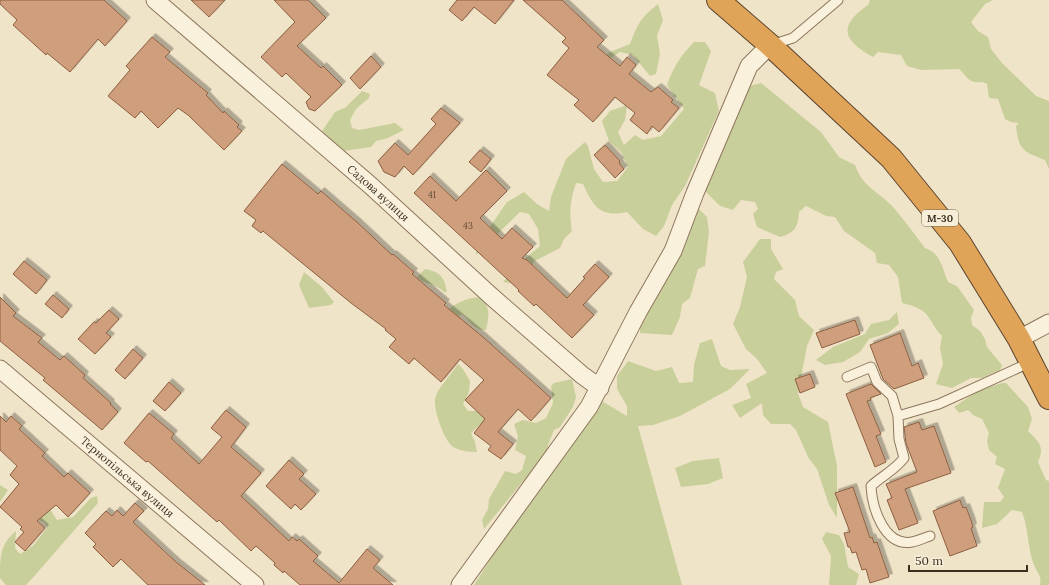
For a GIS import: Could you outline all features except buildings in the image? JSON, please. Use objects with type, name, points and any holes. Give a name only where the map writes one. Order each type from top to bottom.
[{"type":"highway","name":"М-30","points":[[718,0],[770,45],[891,158],[960,243],[1019,339],[1049,398]]},
{"type":"street","name":"Садова вулиця","points":[[155,0],[364,180],[491,296],[582,375],[600,388]]},
{"type":"street","points":[[460,585],[589,407],[600,388],[638,312],[673,251],[704,172],[749,66],[770,45]]},
{"type":"street","points":[[1019,339],[1049,323]]},
{"type":"street","name":"Тернопільська вулиця","points":[[0,369],[255,585]]},
{"type":"lane","points":[[770,45],[792,38],[838,0]]},
{"type":"lane","points":[[898,416],[939,404],[1031,362]]},
{"type":"lane","points":[[847,377],[871,367],[877,382],[892,396],[898,416],[899,439],[904,458],[897,468],[883,475],[871,486],[872,502],[879,520],[890,536],[901,541],[911,542],[930,536]]},
{"type":"green space","points":[[870,0],[993,0],[985,4],[971,22],[978,31],[988,37],[991,49],[1002,63],[1036,96],[1049,101],[1049,169],[1045,160],[1023,149],[1017,134],[1016,126],[1019,123],[1011,122],[1005,119],[998,99],[989,98],[987,84],[968,79],[959,69],[921,70],[907,66],[901,55],[878,52],[873,57],[855,45],[850,39],[848,26],[858,13],[868,5]]},
{"type":"green space","points":[[658,4],[663,20],[657,36],[660,54],[656,74],[650,76],[633,55],[620,52],[604,62],[592,65],[610,52],[630,44],[640,22],[647,13]]},
{"type":"green space","points":[[694,42],[705,42],[711,51],[699,85],[715,93],[719,111],[685,186],[672,205],[664,226],[656,236],[643,229],[627,212],[604,212],[594,204],[583,184],[576,183],[572,195],[571,207],[572,231],[564,239],[560,248],[533,262],[532,272],[515,284],[503,282],[520,263],[540,246],[538,229],[529,214],[520,212],[476,255],[476,247],[507,202],[524,192],[537,204],[549,211],[551,197],[566,159],[585,142],[588,146],[594,169],[603,182],[617,181],[628,167],[621,152],[609,141],[602,121],[610,111],[627,105],[625,120],[618,132],[624,145],[635,135],[643,140],[661,136],[684,109],[667,85],[678,62]]},
{"type":"green space","points":[[761,83],[821,132],[839,157],[855,165],[862,179],[894,208],[925,248],[930,250],[938,257],[948,282],[957,286],[974,310],[971,318],[972,325],[980,331],[985,339],[987,347],[1002,365],[1000,370],[982,378],[971,378],[952,388],[936,384],[943,364],[940,348],[942,336],[922,310],[902,303],[898,277],[889,265],[877,263],[875,253],[844,231],[835,217],[826,216],[806,206],[799,212],[798,222],[795,229],[789,234],[780,237],[757,227],[753,214],[758,209],[755,202],[741,200],[733,210],[720,206],[702,188],[742,88]]},
{"type":"green space","points":[[362,91],[370,94],[369,98],[356,109],[350,120],[352,128],[359,130],[395,123],[404,130],[388,138],[376,141],[371,147],[344,151],[338,150],[320,134],[335,112],[346,107]]},
{"type":"green space","points":[[697,207],[707,217],[709,232],[705,266],[698,269],[690,298],[682,304],[680,317],[672,335],[640,333],[640,321]]},
{"type":"green space","points":[[760,239],[771,239],[771,249],[783,269],[776,272],[774,279],[795,300],[799,316],[814,330],[807,346],[798,393],[803,407],[828,422],[837,466],[837,518],[829,505],[817,469],[808,457],[796,430],[790,424],[771,424],[763,415],[762,403],[740,418],[732,405],[751,398],[746,384],[767,373],[757,359],[746,349],[733,324],[740,307],[747,277],[743,262]]},
{"type":"green space","points":[[425,269],[435,272],[441,276],[445,282],[447,292],[423,282],[417,277]]},
{"type":"green space","points":[[304,272],[322,287],[334,302],[331,305],[309,308],[299,285]]},
{"type":"green space","points":[[480,297],[488,308],[486,330],[476,327],[462,314],[454,319],[444,314],[460,302]]},
{"type":"green space","points":[[897,312],[899,324],[888,333],[869,339],[860,352],[843,362],[825,365],[816,360],[833,347],[865,334],[871,324],[889,320]]},
{"type":"green space","points":[[712,339],[721,366],[730,370],[750,369],[730,389],[680,416],[653,425],[638,426],[682,585],[474,585],[595,397],[627,416],[627,406],[617,389],[617,376],[628,361],[656,371],[672,367],[679,383],[693,382],[694,365],[700,343]]},
{"type":"green space","points":[[458,364],[463,369],[470,381],[469,392],[463,404],[468,411],[478,411],[488,417],[471,433],[477,452],[460,450],[451,445],[444,434],[436,412],[435,401],[438,392]]},
{"type":"green space","points":[[572,379],[576,397],[573,407],[560,427],[554,430],[548,445],[547,456],[537,470],[524,480],[484,529],[482,520],[488,509],[489,499],[505,471],[516,474],[522,470],[526,456],[515,450],[518,436],[514,424],[523,420],[536,423],[546,418],[553,403],[551,386],[554,383]]},
{"type":"green space","points":[[1006,383],[1028,407],[1032,419],[1028,431],[1040,445],[1041,452],[1038,462],[1046,480],[1049,481],[1049,585],[1040,585],[1040,576],[1035,568],[1030,552],[1026,525],[1022,512],[1012,510],[997,524],[982,528],[984,502],[1000,502],[1004,497],[998,488],[1005,469],[995,464],[997,457],[989,450],[987,441],[989,433],[982,419],[973,415],[968,410],[959,413],[954,407],[979,390]]},
{"type":"green space","points":[[719,458],[723,478],[708,484],[681,487],[675,468],[693,461]]},
{"type":"green space","points":[[0,485],[8,490],[0,502]]},
{"type":"green space","points":[[97,496],[98,503],[26,585],[6,585],[0,578],[0,570],[2,552],[7,541],[16,531],[15,548],[20,554],[33,546],[47,528],[45,523],[39,520],[35,508],[48,506],[57,520],[73,517],[91,498]]},
{"type":"green space","points":[[826,532],[839,535],[844,544],[848,567],[859,574],[856,585],[829,585],[831,556],[822,539]]}]
